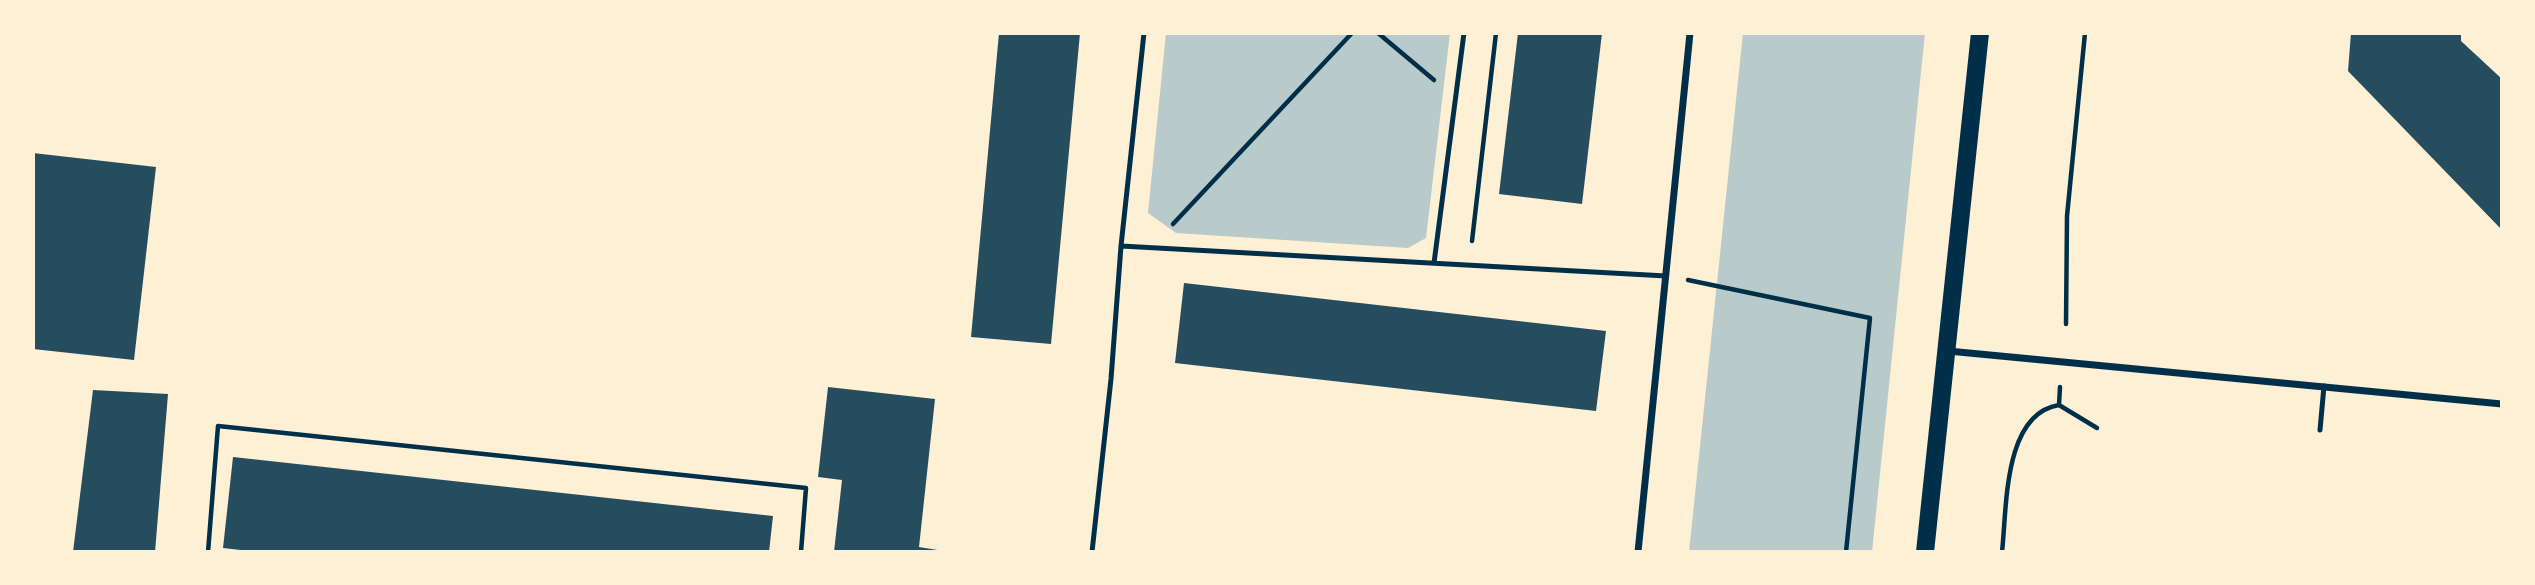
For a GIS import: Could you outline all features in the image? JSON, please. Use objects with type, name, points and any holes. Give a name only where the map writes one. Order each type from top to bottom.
[{"type":"main road","points":[[1924,552],[1980,33]]},
{"type":"street","points":[[1638,552],[1690,33]]},
{"type":"street","points":[[1944,351],[2502,404]]},
{"type":"lane","points":[[1092,552],[1144,33]]},
{"type":"lane","points":[[1434,263],[1464,33]]},
{"type":"lane","points":[[1121,246],[1667,276]]},
{"type":"lane","points":[[2320,430],[2324,386]]},
{"type":"path","points":[[1150,248],[1352,33]]},
{"type":"path","points":[[1378,33],[1455,98]]},
{"type":"path","points":[[1469,265],[1496,33]]},
{"type":"path","points":[[2066,324],[2067,216],[2085,33]]},
{"type":"path","points":[[1667,276],[1870,318],[1846,552]]},
{"type":"path","points":[[2059,405],[2061,386]]},
{"type":"path","points":[[2002,552],[2017,443],[2025,426],[2048,407],[2059,405],[2097,428]]},
{"type":"path","points":[[208,552],[218,426],[806,488],[801,552]]},
{"type":"shaded area","points":[[1166,33],[1450,33],[1426,238],[1408,248],[1176,233],[1148,213]]},
{"type":"shaded area","points":[[1743,33],[1925,33],[1872,552],[1689,552]]},
{"type":"building","points":[[999,33],[1080,33],[1051,344],[971,337]]},
{"type":"building","points":[[1518,33],[1602,33],[1582,204],[1499,194]]},
{"type":"building","points":[[2351,33],[2461,33],[2461,41],[2502,79],[2502,230],[2348,71]]},
{"type":"building","points":[[33,153],[156,167],[134,360],[33,349]]},
{"type":"building","points":[[1184,283],[1606,331],[1596,411],[1175,363]]},
{"type":"building","points":[[828,387],[935,399],[919,547],[950,552],[834,552],[842,480],[818,477]]},
{"type":"building","points":[[93,390],[168,394],[155,552],[73,552]]},
{"type":"building","points":[[233,457],[773,516],[769,552],[258,552],[223,548]]}]
